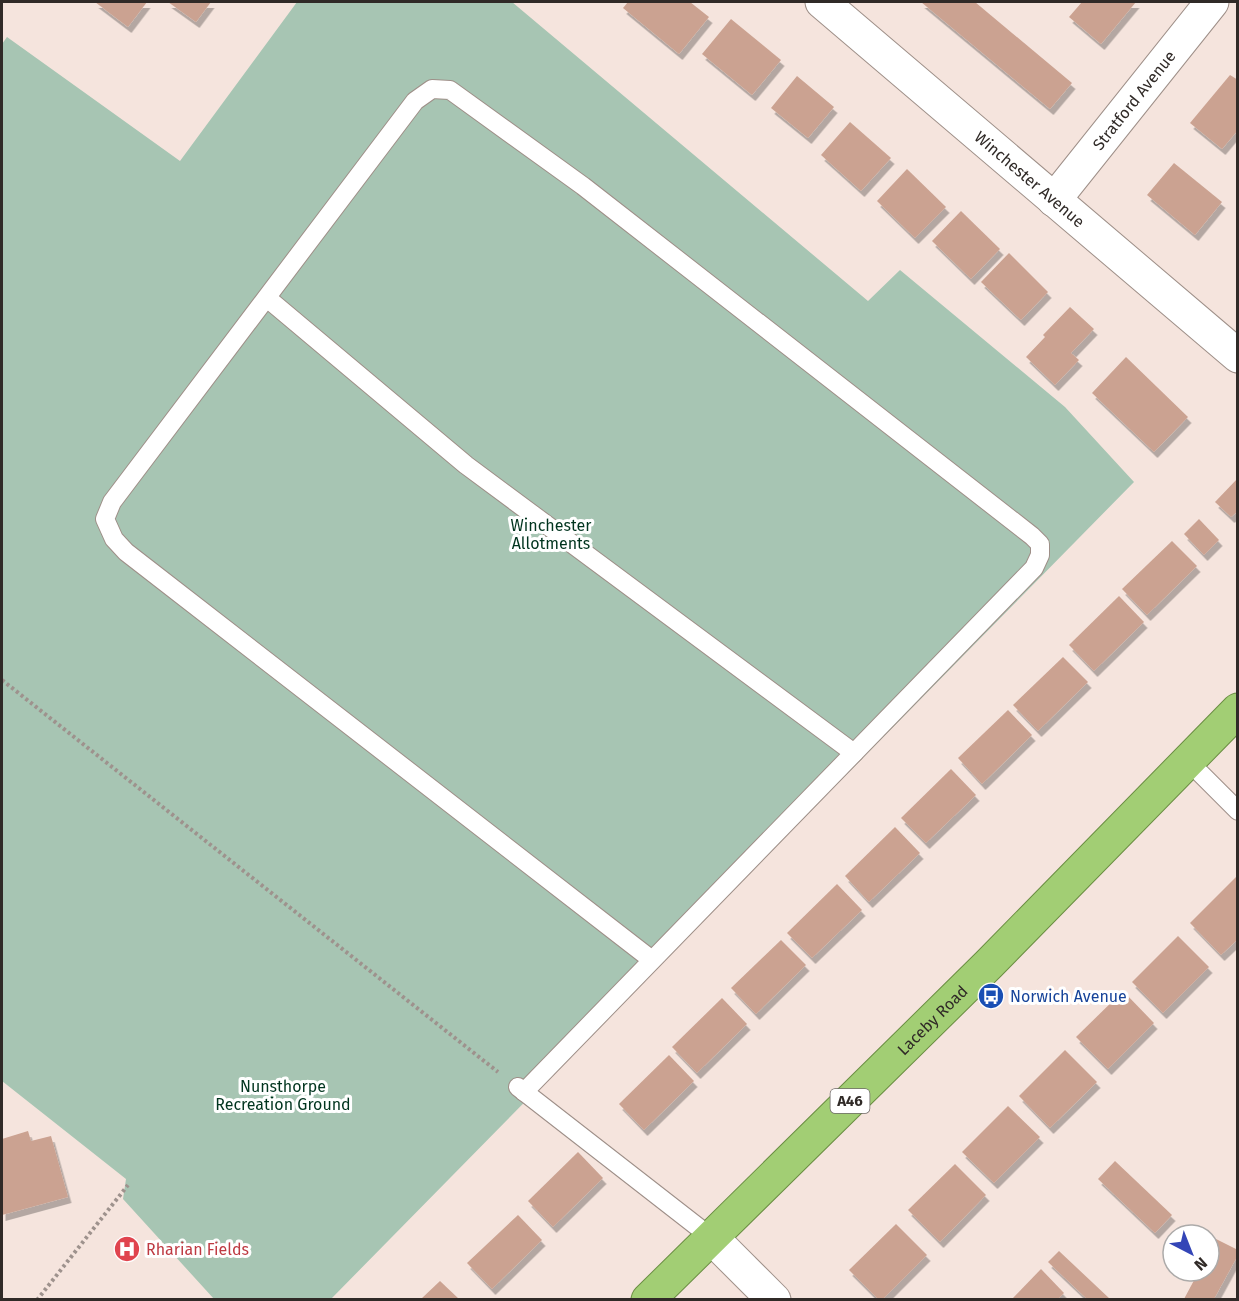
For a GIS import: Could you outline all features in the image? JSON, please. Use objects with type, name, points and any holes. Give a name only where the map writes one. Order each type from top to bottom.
[{"type":"highway","name":"Laceby Road","points":[[648,1299],[989,964],[1238,710]]},
{"type":"street","name":"Stratford Avenue","points":[[1054,200],[1212,2]]},
{"type":"street","name":"Winchester Avenue","points":[[835,6],[1054,200],[1238,356]]},
{"type":"street","points":[[712,1238],[774,1299]]},
{"type":"lane","points":[[652,960],[126,552],[114,539],[105,519],[112,502],[415,102],[432,89],[450,90],[583,186],[1040,544],[1040,555],[1034,568],[652,960],[521,1089],[712,1238]]},
{"type":"lane","points":[[267,298],[466,465],[854,753]]},
{"type":"lane","points":[[1188,761],[1238,811]]},
{"type":"path","points":[[2,680],[521,1089]]},
{"type":"path","points":[[37,1299],[128,1185]]},
{"type":"green space","name":"Winchester Allotments","points":[[297,2],[512,2],[868,301],[900,270],[1065,407],[1134,482],[331,1299],[214,1299],[123,1199],[126,1179],[2,1081],[2,44],[7,37],[180,161]]},
{"type":"building","points":[[95,2],[147,2],[128,27]]},
{"type":"building","points":[[168,2],[211,2],[196,22]]},
{"type":"building","points":[[628,2],[690,2],[709,17],[679,54],[623,8]]},
{"type":"building","points":[[921,2],[975,2],[1072,83],[1050,109]]},
{"type":"building","points":[[1082,2],[1136,2],[1101,44],[1069,17]]},
{"type":"building","points":[[731,19],[781,60],[752,95],[702,54]]},
{"type":"building","points":[[1230,75],[1238,80],[1238,130],[1222,149],[1190,123]]},
{"type":"building","points":[[797,76],[834,107],[808,138],[771,108]]},
{"type":"building","points":[[850,122],[891,158],[861,191],[821,155]]},
{"type":"building","points":[[1174,163],[1222,202],[1195,235],[1147,195]]},
{"type":"building","points":[[907,169],[946,207],[915,238],[877,201]]},
{"type":"building","points":[[961,211],[1000,249],[971,279],[932,241]]},
{"type":"building","points":[[1009,253],[1048,292],[1021,320],[981,282]]},
{"type":"building","points":[[1070,307],[1094,329],[1071,353],[1079,360],[1055,385],[1026,357]]},
{"type":"building","points":[[1126,357],[1188,417],[1154,452],[1092,393]]},
{"type":"building","points":[[1238,478],[1238,511],[1231,517],[1215,502]]},
{"type":"building","points":[[1199,519],[1219,540],[1204,555],[1184,534]]},
{"type":"building","points":[[1172,541],[1197,566],[1147,615],[1122,589]]},
{"type":"building","points":[[1119,596],[1144,622],[1094,671],[1069,645]]},
{"type":"building","points":[[1063,657],[1088,682],[1038,731],[1013,705]]},
{"type":"building","points":[[1008,710],[1032,735],[982,784],[958,758]]},
{"type":"building","points":[[951,769],[976,795],[926,843],[901,818]]},
{"type":"building","points":[[895,827],[920,853],[869,902],[845,876]]},
{"type":"building","points":[[1236,877],[1238,939],[1221,955],[1190,923]]},
{"type":"building","points":[[837,884],[862,910],[812,958],[787,933]]},
{"type":"building","points":[[1178,936],[1209,967],[1163,1013],[1132,982]]},
{"type":"building","points":[[781,940],[806,965],[756,1014],[731,988]]},
{"type":"building","points":[[1123,991],[1154,1023],[1108,1069],[1076,1037]]},
{"type":"building","points":[[722,998],[747,1024],[697,1073],[672,1047]]},
{"type":"building","points":[[1065,1050],[1097,1082],[1050,1128],[1019,1096]]},
{"type":"building","points":[[669,1055],[694,1081],[644,1130],[619,1104]]},
{"type":"building","points":[[1008,1106],[1040,1137],[994,1183],[962,1152]]},
{"type":"building","points":[[28,1131],[31,1141],[51,1136],[68,1197],[2,1215],[2,1139]]},
{"type":"building","points":[[578,1152],[603,1178],[553,1227],[528,1201]]},
{"type":"building","points":[[1115,1161],[1172,1215],[1164,1223],[1161,1223],[1161,1227],[1155,1233],[1098,1179]]},
{"type":"building","points":[[955,1164],[986,1195],[940,1242],[908,1210]]},
{"type":"building","points":[[518,1215],[542,1240],[492,1289],[467,1263]]},
{"type":"building","points":[[896,1224],[927,1255],[883,1299],[878,1299],[849,1270]]},
{"type":"building","points":[[1221,1242],[1238,1250],[1238,1255],[1214,1299],[1184,1299],[1193,1283],[1221,1283]]},
{"type":"building","points":[[1059,1251],[1110,1299],[1087,1299],[1048,1262]]},
{"type":"building","points":[[1041,1269],[1064,1293],[1058,1299],[1014,1299],[1013,1298]]},
{"type":"building","points":[[440,1281],[459,1299],[421,1299]]},
{"type":"place","name":"Norwich Avenue","points":[[991,996]]},
{"type":"place","name":"Rharian Fields","points":[[127,1249]]},
{"type":"park label","name":"Nunsthorpe Recreation Ground","points":[[283,1095]]}]
